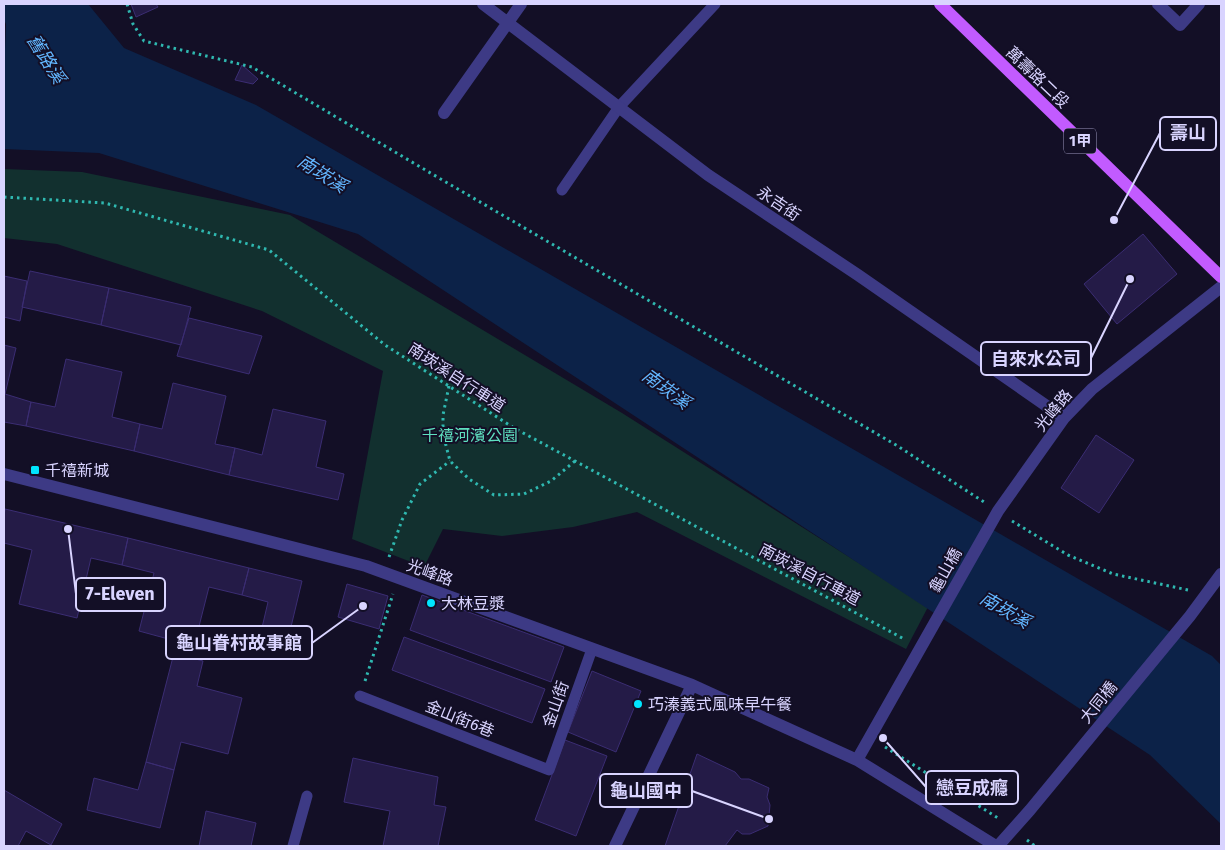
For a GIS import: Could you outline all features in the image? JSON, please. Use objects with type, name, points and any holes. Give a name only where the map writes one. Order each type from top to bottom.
[{"type":"main road","name":"萬壽路二段","points":[[940,4],[1221,277]]},
{"type":"street","name":"永吉街","points":[[483,4],[708,175],[858,275],[1064,418]]},
{"type":"street","points":[[444,113],[521,4]]},
{"type":"street","points":[[1158,4],[1180,24],[1199,4]]},
{"type":"street","name":"光峰路","points":[[992,509],[1064,418],[1092,389],[1221,287]]},
{"type":"street","name":"光峰路","points":[[4,474],[357,564],[692,685],[857,760],[997,846]]},
{"type":"street","name":"龜山橋","points":[[857,760],[923,644],[992,509]]},
{"type":"street","name":"大同橋","points":[[997,846],[1030,810],[1190,616],[1221,574]]},
{"type":"street","points":[[615,846],[692,685]]},
{"type":"lane","points":[[562,190],[619,107],[715,4]]},
{"type":"lane","name":"金山街","points":[[549,770],[592,649]]},
{"type":"lane","name":"金山街6巷","points":[[360,696],[549,770]]},
{"type":"lane","points":[[293,846],[307,796]]},
{"type":"path","points":[[127,4],[133,24],[144,42],[252,67],[896,444],[992,509]]},
{"type":"path","name":"南崁溪自行車道","points":[[4,197],[105,203],[269,250],[385,345],[514,428],[905,640]]},
{"type":"path","points":[[449,386],[442,415],[443,434],[450,461],[468,479],[494,495],[524,494],[551,482],[575,461]]},
{"type":"path","points":[[384,573],[402,520],[420,484],[450,461]]},
{"type":"path","points":[[1010,520],[1068,555],[1114,574],[1205,595]]},
{"type":"path","points":[[360,696],[398,578]]},
{"type":"path","points":[[877,741],[1002,821]]},
{"type":"green space","name":"千禧河濱公園","points":[[4,169],[82,172],[290,215],[622,413],[928,607],[906,649],[637,512],[573,527],[502,536],[443,529],[424,567],[352,539],[383,371],[262,311],[57,244],[4,238]]},
{"type":"water","points":[[4,4],[88,4],[124,48],[256,105],[1212,656],[1221,665],[1221,824],[1150,755],[358,234],[99,153],[4,149],[6,24],[4,20]]},
{"type":"building","points":[[131,4],[156,4],[158,7],[136,17]]},
{"type":"building","points":[[242,65],[258,79],[253,84],[235,80]]},
{"type":"building","points":[[1143,234],[1177,274],[1117,324],[1084,284]]},
{"type":"building","points":[[30,271],[109,288],[101,325],[22,307]]},
{"type":"building","points":[[4,276],[27,281],[20,321],[4,317]]},
{"type":"building","points":[[109,288],[191,307],[181,345],[101,325]]},
{"type":"building","points":[[189,318],[262,336],[249,374],[177,356]]},
{"type":"building","points":[[4,345],[16,348],[5,394],[31,402],[26,426],[4,422]]},
{"type":"building","points":[[66,359],[122,372],[112,417],[140,424],[134,451],[26,426],[31,402],[55,407]]},
{"type":"building","points":[[173,383],[226,396],[215,444],[235,448],[229,475],[134,451],[140,424],[162,429]]},
{"type":"building","points":[[273,409],[326,421],[316,467],[344,474],[338,500],[229,475],[235,448],[262,455]]},
{"type":"building","points":[[1096,435],[1134,460],[1099,513],[1061,488]]},
{"type":"building","points":[[5,509],[128,538],[122,565],[91,558],[77,618],[19,604],[32,550],[4,543]]},
{"type":"building","points":[[128,538],[249,568],[242,595],[209,587],[194,646],[139,631],[154,573],[122,565]]},
{"type":"building","points":[[249,568],[302,581],[284,656],[257,649],[268,602],[242,595]]},
{"type":"building","points":[[347,584],[388,596],[379,629],[338,617]]},
{"type":"building","points":[[422,595],[564,647],[551,682],[410,630]]},
{"type":"building","points":[[404,637],[545,689],[532,723],[392,670]]},
{"type":"building","points":[[174,653],[203,661],[197,686],[242,698],[228,754],[181,742],[174,770],[146,762]]},
{"type":"building","points":[[592,671],[641,691],[616,752],[568,732]]},
{"type":"building","points":[[565,740],[607,756],[576,836],[535,820]]},
{"type":"building","points":[[697,754],[735,772],[741,779],[749,779],[769,788],[767,797],[770,805],[768,826],[750,834],[742,834],[737,830],[725,846],[665,846]]},
{"type":"building","points":[[353,758],[438,777],[434,805],[446,807],[438,846],[383,846],[390,811],[344,802]]},
{"type":"building","points":[[146,762],[174,770],[160,828],[87,810],[94,778],[138,790]]},
{"type":"building","points":[[4,790],[62,824],[51,845],[26,831],[18,846],[4,846]]},
{"type":"building","points":[[206,811],[256,823],[251,846],[199,846]]},
{"type":"place","name":"壽山","points":[[1114,220]]},
{"type":"place","name":"自來水公司","points":[[1130,279]]},
{"type":"place","name":"千禧新城","points":[[35,470]]},
{"type":"place","name":"7-Eleven","points":[[68,529]]},
{"type":"place","name":"大林豆漿","points":[[431,603]]},
{"type":"place","name":"龜山眷村故事館","points":[[363,606]]},
{"type":"place","name":"巧溱義式風味早午餐","points":[[638,704]]},
{"type":"place","name":"戀豆成癮","points":[[883,738]]},
{"type":"place","name":"龜山國中","points":[[769,819]]},
{"type":"water label","name":"舊路溪","points":[[46,59]]},
{"type":"water label","name":"南崁溪","points":[[322,174]]},
{"type":"water label","name":"南崁溪","points":[[666,389]]},
{"type":"water label","name":"南崁溪","points":[[1005,610]]}]
